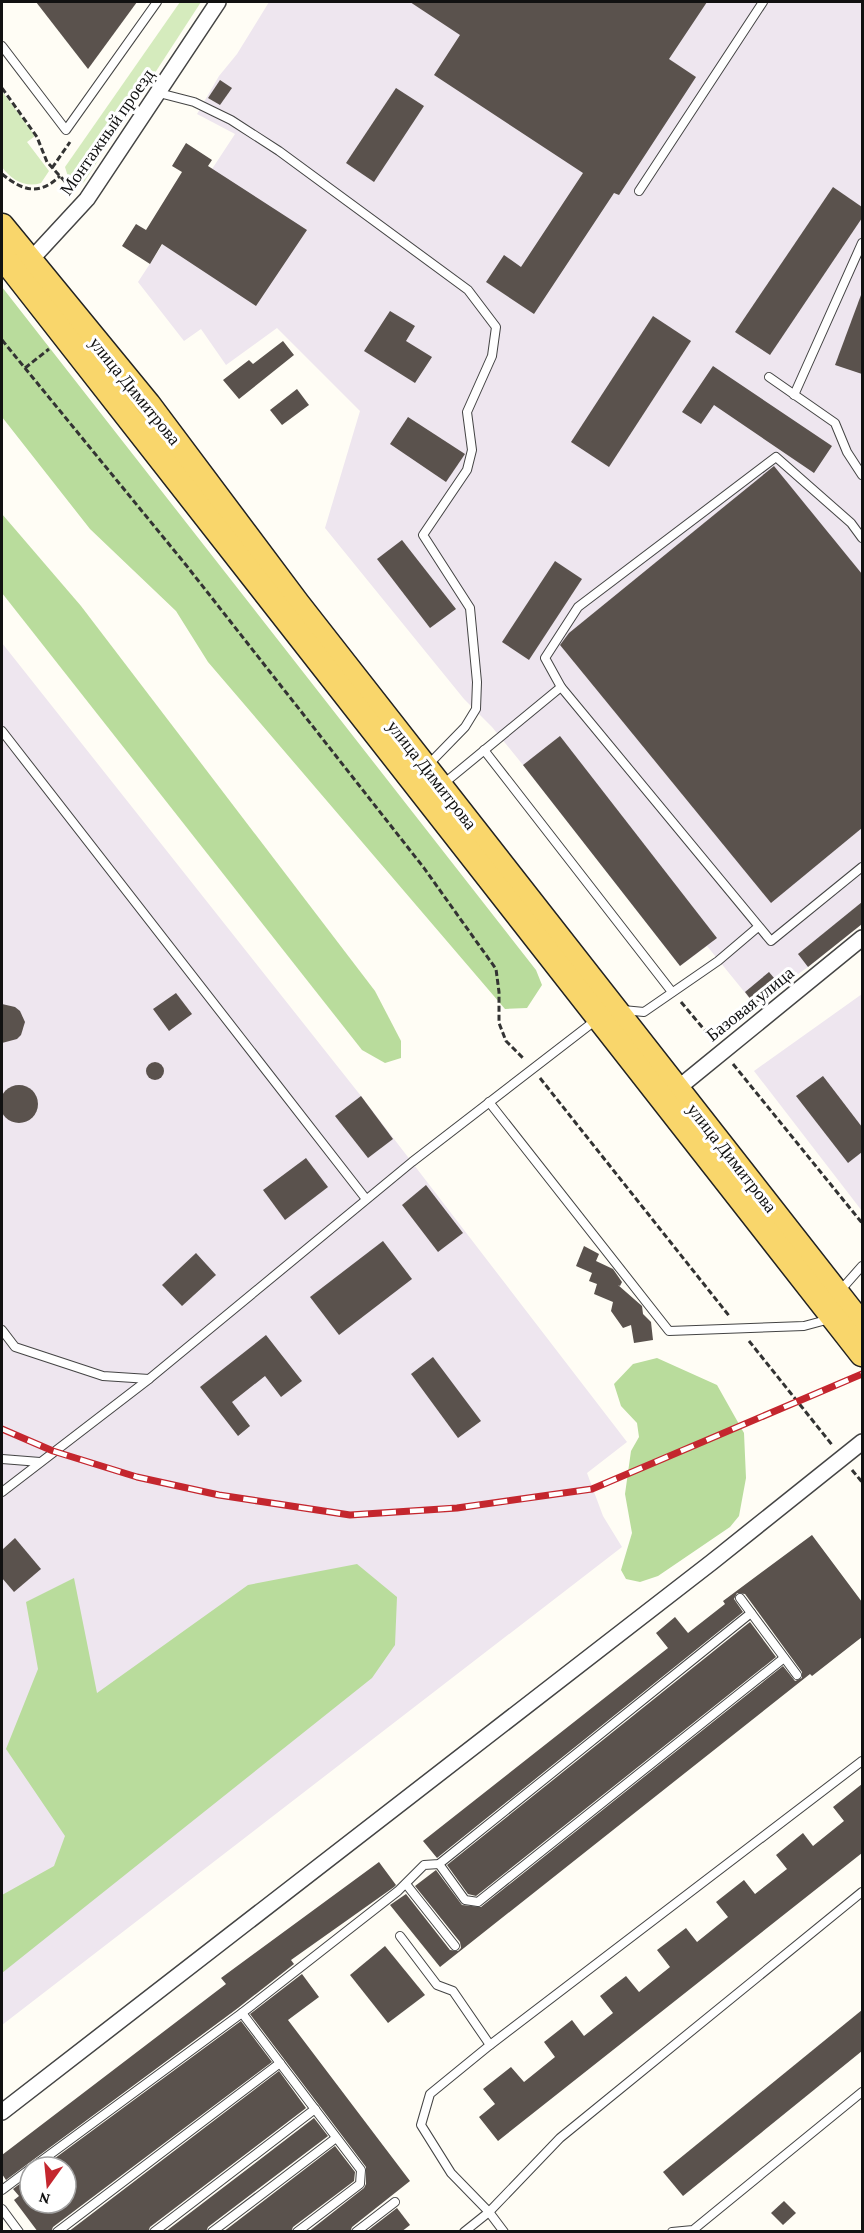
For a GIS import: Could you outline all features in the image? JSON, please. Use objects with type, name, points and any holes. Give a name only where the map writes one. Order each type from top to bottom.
[{"type":"main road","name":"улица Димитрова","points":[[2,226],[15,264],[429,799],[670,1094],[839,1293],[862,1325]]},
{"type":"main road","name":"улица Димитрова","points":[[15,264],[148,404],[297,603],[434,776],[606,1014]]},
{"type":"main road","name":"улица Димитрова","points":[[670,1094],[862,1354]]},
{"type":"street","name":"Монтажный проезд","points":[[15,264],[87,199],[218,2]]},
{"type":"street","name":"Базовая улица","points":[[670,1094],[862,938]]},
{"type":"street","points":[[2,2112],[712,1562],[862,1442]]},
{"type":"lane","points":[[2,46],[66,130],[157,2]]},
{"type":"lane","points":[[639,191],[763,2]]},
{"type":"lane","points":[[159,93],[194,102],[231,120],[279,151],[468,290],[496,327],[492,356],[467,412],[472,450],[467,470],[423,535],[470,608],[477,682],[476,709],[434,776]]},
{"type":"lane","points":[[794,394],[862,243]]},
{"type":"lane","points":[[769,377],[836,423],[847,452],[862,475]]},
{"type":"lane","points":[[862,538],[850,523],[776,457],[578,607],[545,658],[561,687],[771,941],[862,867]]},
{"type":"lane","points":[[434,776],[484,750],[561,687]]},
{"type":"lane","points":[[2,731],[366,1199]]},
{"type":"lane","points":[[484,750],[672,992]]},
{"type":"lane","points":[[2,1492],[149,1379],[366,1199],[532,1067],[606,1014],[644,1012],[718,961],[758,927]]},
{"type":"lane","points":[[489,1102],[669,1330],[804,1326],[834,1317]]},
{"type":"lane","points":[[839,1293],[862,1266]]},
{"type":"lane","points":[[2,1330],[15,1347],[103,1376],[149,1379]]},
{"type":"lane","points":[[2,1459],[40,1462]]},
{"type":"lane","points":[[740,1598],[797,1675]]},
{"type":"lane","points":[[50,2155],[242,2013],[406,1884],[424,1865],[439,1864],[751,1613]]},
{"type":"lane","points":[[439,1864],[465,1900],[478,1902],[784,1658]]},
{"type":"lane","points":[[504,2232],[489,2212],[451,2174],[420,2125],[430,2094],[490,2045],[862,1761]]},
{"type":"lane","points":[[406,1884],[455,1947]]},
{"type":"lane","points":[[464,2232],[489,2212],[560,2138],[862,1892]]},
{"type":"lane","points":[[399,1936],[437,1985],[453,1991],[490,2045]]},
{"type":"lane","points":[[242,2013],[361,2170],[360,2184],[297,2232]]},
{"type":"lane","points":[[57,2232],[280,2064]]},
{"type":"lane","points":[[672,2232],[693,2230],[862,2091]]},
{"type":"lane","points":[[154,2232],[315,2109]]},
{"type":"lane","points":[[212,2232],[336,2138]]},
{"type":"lane","points":[[2,2190],[18,2178]]},
{"type":"lane","points":[[356,2232],[395,2202]]},
{"type":"lane","points":[[2,2209],[19,2232]]},
{"type":"path","points":[[2,88],[37,137],[47,162],[70,187]]},
{"type":"path","points":[[2,174],[23,187],[39,189],[49,186],[60,176]]},
{"type":"path","points":[[2,340],[186,566],[424,868],[496,969],[500,993],[499,1023],[506,1041],[532,1067],[862,1482]]},
{"type":"path","points":[[25,368],[53,345]]},
{"type":"path","points":[[672,992],[862,1223]]},
{"type":"shaded area","points":[[269,2],[862,2],[862,924],[755,1005],[707,946],[680,966],[523,765],[492,727],[464,699],[325,528],[360,411],[277,328],[226,365],[201,329],[184,341],[138,282],[235,134],[197,114],[219,76],[237,54]]},
{"type":"shaded area","points":[[2,643],[361,1096],[627,1442],[587,1473],[603,1516],[622,1547],[2,2025]]},
{"type":"shaded area","points":[[862,994],[862,1211],[754,1071]]},
{"type":"green space","points":[[180,2],[201,2],[84,182],[77,186],[69,180],[65,167]]},
{"type":"green space","points":[[2,91],[35,136],[27,142],[49,171],[41,183],[19,182],[2,167]]},
{"type":"green space","points":[[2,287],[536,970],[542,985],[527,1008],[505,1009],[208,662],[176,611],[90,529],[2,417]]},
{"type":"green space","points":[[2,514],[81,606],[375,991],[401,1041],[401,1058],[385,1063],[362,1050],[2,593]]},
{"type":"green space","points":[[657,1358],[717,1385],[744,1433],[746,1478],[739,1516],[730,1527],[658,1576],[640,1582],[626,1579],[621,1570],[632,1533],[625,1494],[631,1451],[639,1437],[637,1423],[621,1406],[614,1384],[633,1364]]},
{"type":"green space","points":[[357,1564],[397,1597],[395,1645],[372,1678],[2,1973],[2,1895],[54,1866],[65,1836],[6,1749],[38,1669],[26,1602],[74,1578],[97,1693],[248,1585]]},
{"type":"building","points":[[36,2],[137,2],[88,69]]},
{"type":"building","points":[[410,2],[707,2],[669,59],[696,77],[619,195],[614,193],[534,314],[486,282],[504,255],[521,267],[583,173],[434,75],[460,35]]},
{"type":"building","points":[[220,80],[232,88],[220,105],[208,98]]},
{"type":"building","points":[[396,88],[424,106],[374,182],[346,163]]},
{"type":"building","points":[[186,143],[212,160],[208,166],[307,230],[256,306],[162,244],[150,264],[122,246],[136,224],[146,230],[182,172],[172,166]]},
{"type":"building","points":[[833,187],[862,207],[862,218],[770,355],[735,332]]},
{"type":"building","points":[[862,295],[862,374],[835,365]]},
{"type":"building","points":[[390,311],[415,326],[406,341],[432,357],[415,383],[364,351]]},
{"type":"building","points":[[653,316],[691,341],[609,467],[571,442]]},
{"type":"building","points":[[283,341],[294,355],[239,399],[223,380],[249,360],[253,364]]},
{"type":"building","points":[[713,366],[832,446],[814,473],[714,405],[701,424],[682,412]]},
{"type":"building","points":[[297,389],[309,405],[282,425],[270,410]]},
{"type":"building","points":[[408,417],[465,454],[446,482],[390,444]]},
{"type":"building","points":[[774,466],[862,574],[862,828],[771,903],[560,645],[569,633]]},
{"type":"building","points":[[402,540],[456,609],[430,628],[377,559]]},
{"type":"building","points":[[555,561],[582,579],[529,660],[502,642]]},
{"type":"building","points":[[560,736],[717,938],[680,966],[523,765]]},
{"type":"building","points":[[862,902],[862,924],[808,967],[798,954]]},
{"type":"building","points":[[769,972],[780,985],[755,1005],[745,992]]},
{"type":"building","points":[[176,993],[192,1014],[169,1031],[153,1009]]},
{"type":"building","points":[[2,1004],[15,1007],[20,1011],[25,1022],[21,1035],[17,1039],[2,1043]]},
{"type":"building","points":[[151,1062],[159,1062],[164,1067],[162,1078],[151,1080],[146,1075],[146,1067]]},
{"type":"building","points":[[823,1076],[862,1127],[862,1152],[848,1163],[796,1096]]},
{"type":"building","points":[[19,1085],[33,1090],[38,1104],[33,1118],[19,1123],[5,1118],[0,1104],[5,1090]]},
{"type":"building","points":[[361,1096],[393,1139],[368,1158],[335,1116]]},
{"type":"building","points":[[306,1158],[328,1187],[285,1220],[263,1190]]},
{"type":"building","points":[[426,1185],[463,1233],[438,1252],[402,1205]]},
{"type":"building","points":[[383,1241],[412,1279],[339,1335],[310,1297]]},
{"type":"building","points":[[584,1246],[599,1254],[596,1261],[613,1269],[622,1282],[620,1286],[618,1285],[642,1306],[643,1314],[651,1322],[653,1340],[634,1343],[631,1325],[623,1328],[611,1311],[613,1302],[594,1294],[597,1284],[589,1281],[592,1273],[576,1266]]},
{"type":"building","points":[[196,1253],[216,1275],[182,1306],[162,1285]]},
{"type":"building","points":[[266,1335],[302,1381],[281,1397],[265,1376],[232,1402],[250,1426],[238,1436],[200,1387]]},
{"type":"building","points":[[433,1357],[481,1421],[458,1438],[411,1374]]},
{"type":"building","points":[[812,1535],[862,1602],[862,1637],[812,1676],[810,1674],[440,1967],[390,1905],[406,1894],[450,1950],[458,1951],[461,1948],[460,1942],[415,1886],[436,1870],[462,1905],[481,1907],[783,1666],[795,1681],[802,1678],[802,1672],[745,1594],[737,1593],[734,1599],[743,1612],[437,1858],[423,1841],[668,1648],[656,1633],[675,1617],[688,1633],[725,1604],[723,1601]]},
{"type":"building","points":[[15,1538],[41,1569],[14,1592],[2,1578],[2,1550]]},
{"type":"building","points":[[750,1622],[776,1657],[476,1896],[468,1894],[447,1865]]},
{"type":"building","points":[[862,1784],[862,1853],[498,2141],[479,2117],[495,2104],[483,2089],[511,2067],[524,2082],[555,2057],[544,2042],[572,2020],[584,2036],[613,2013],[600,1996],[626,1976],[639,1992],[670,1967],[657,1950],[686,1928],[697,1942],[728,1917],[716,1902],[744,1880],[755,1894],[787,1869],[776,1855],[803,1833],[813,1846],[844,1821],[833,1807]]},
{"type":"building","points":[[379,1862],[396,1885],[291,1960],[294,1964],[238,2008],[40,2155],[18,2155],[18,2171],[6,2180],[2,2174],[2,2155],[226,1984],[221,1978]]},
{"type":"building","points":[[385,1946],[425,1995],[388,2023],[350,1975]]},
{"type":"building","points":[[302,1974],[319,1997],[288,2020],[410,2181],[352,2227],[350,2232],[308,2232],[364,2188],[366,2167],[250,2014]]},
{"type":"building","points":[[862,2010],[862,2051],[683,2196],[663,2172]]},
{"type":"building","points":[[241,2021],[272,2062],[78,2208],[78,2155],[59,2155]]},
{"type":"building","points":[[279,2071],[306,2108],[150,2227],[148,2232],[68,2232]]},
{"type":"building","points":[[314,2118],[328,2136],[208,2227],[206,2232],[165,2232]]},
{"type":"building","points":[[335,2146],[355,2172],[354,2181],[293,2227],[291,2232],[223,2232]]},
{"type":"building","points":[[18,2185],[18,2195],[13,2189]]},
{"type":"building","points":[[784,2201],[796,2213],[783,2225],[771,2213]]},
{"type":"building","points":[[397,2208],[410,2225],[401,2232],[366,2232]]},
{"type":"building","points":[[25,2215],[69,2215],[53,2227],[51,2232],[38,2232]]},
{"type":"railway","points":[[2,1429],[53,1451],[137,1477],[219,1495],[350,1515],[457,1508],[592,1489],[862,1374]]}]
